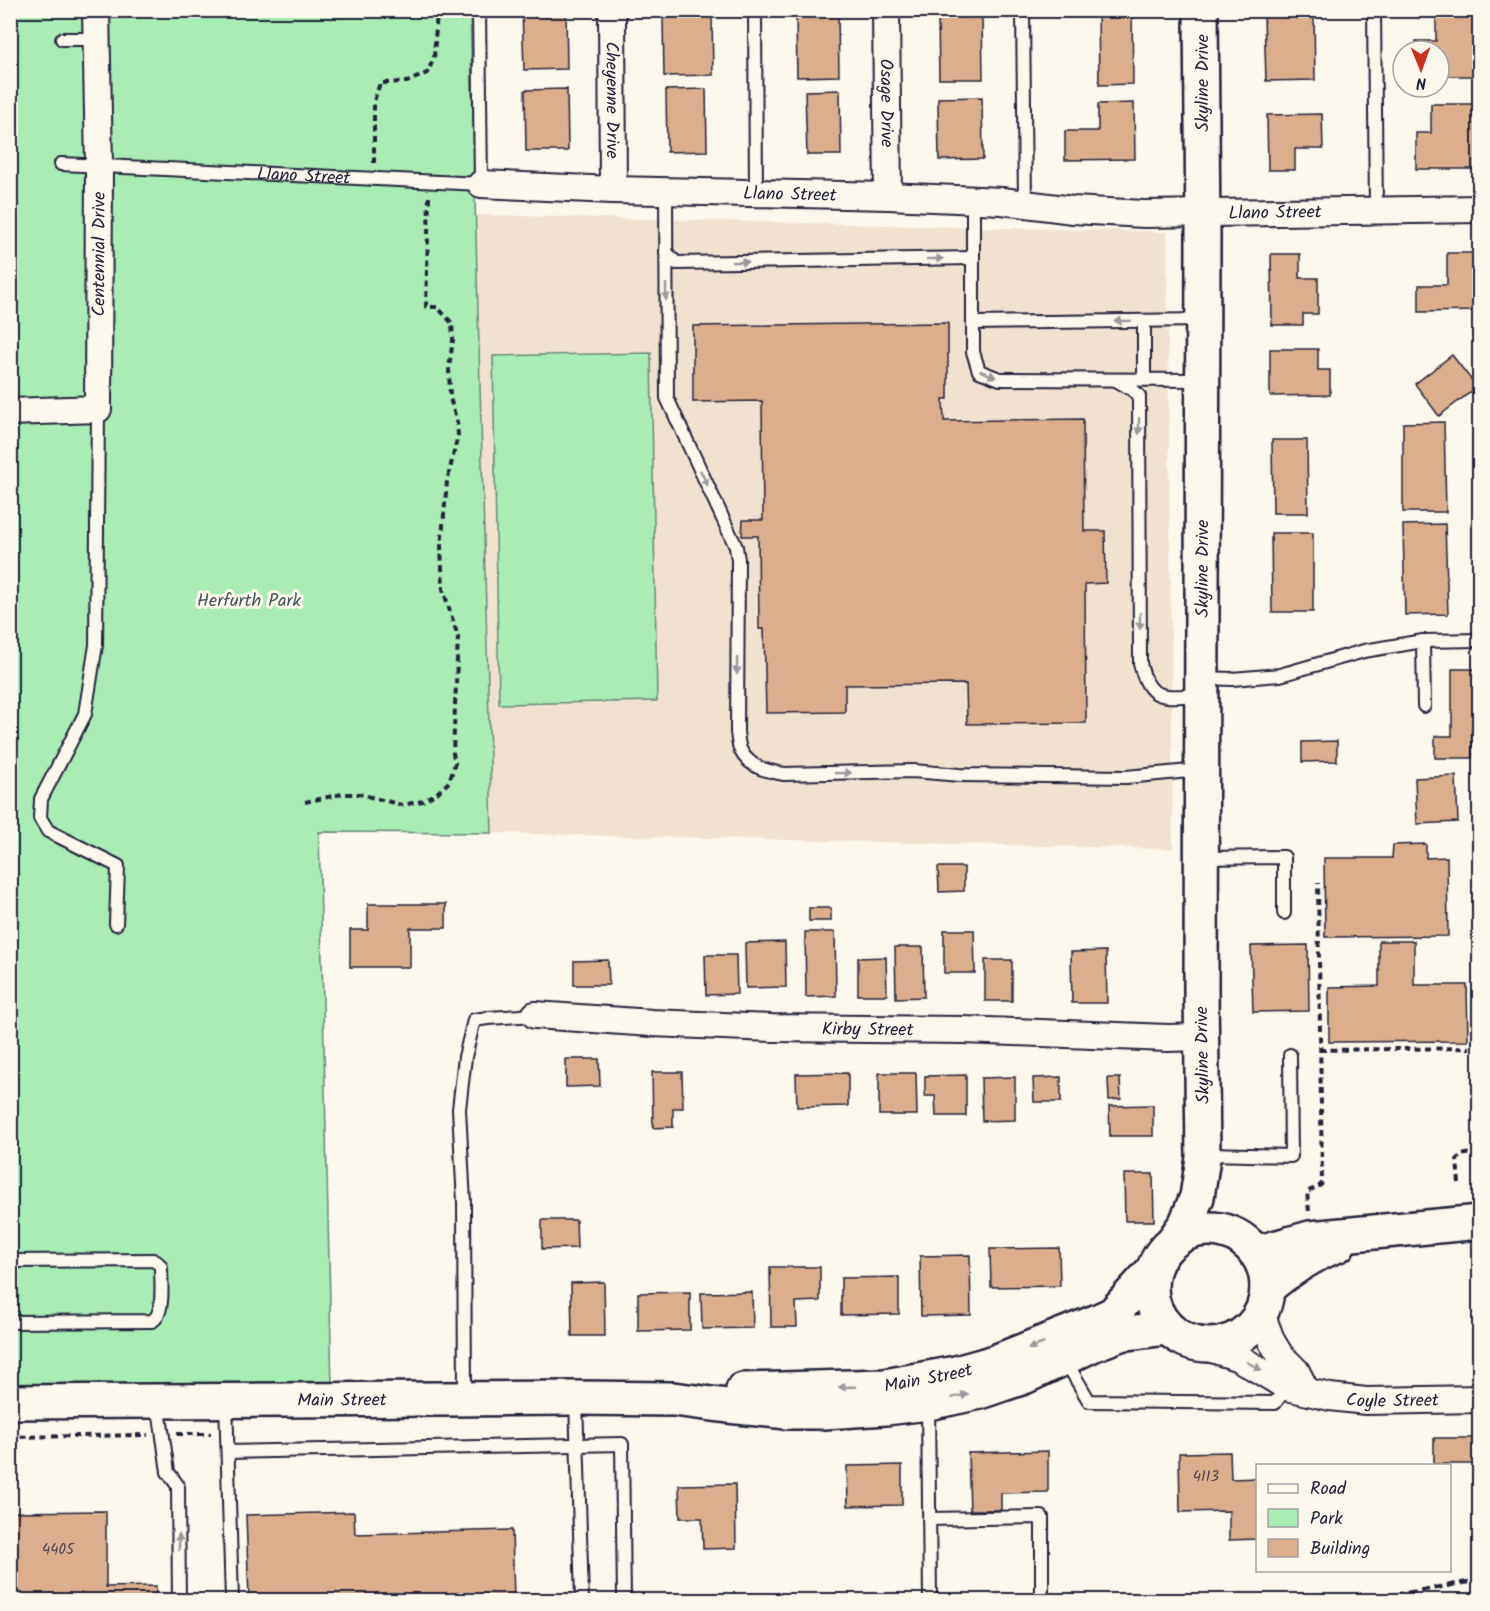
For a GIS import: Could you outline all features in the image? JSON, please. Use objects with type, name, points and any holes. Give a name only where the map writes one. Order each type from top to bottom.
[{"type":"street","name":"Centennial Drive","points":[[96,10],[99,166],[98,409]]},
{"type":"street","name":"Cheyenne Drive","points":[[612,10],[613,190]]},
{"type":"street","name":"Osage Drive","points":[[886,10],[888,196]]},
{"type":"street","name":"Skyline Drive","points":[[1174,1240],[1186,1223],[1197,1197],[1205,1140],[1201,858],[1203,214],[1201,10]]},
{"type":"street","name":"Llano Street","points":[[481,184],[613,190],[888,196],[973,200],[1073,210],[1144,214],[1479,209]]},
{"type":"street","points":[[10,412],[98,409]]},
{"type":"street","name":"Kirby Street","points":[[535,1015],[772,1028],[963,1030],[1168,1038],[1202,1037]]},
{"type":"street","name":"Skyline Drive","points":[[1205,1140],[1220,1204],[1247,1244]]},
{"type":"street","points":[[1247,1244],[1479,1222]]},
{"type":"street","points":[[1174,1240],[1188,1232],[1205,1228],[1221,1230],[1247,1244],[1264,1269],[1264,1300],[1272,1342],[1280,1355],[1296,1371],[1297,1389]]},
{"type":"street","points":[[1153,1269],[1150,1290],[1155,1310],[1167,1328],[1188,1342],[1200,1345],[1219,1344],[1236,1339],[1250,1328],[1264,1300],[1289,1270],[1321,1251],[1367,1233]]},
{"type":"street","name":"Main Street","points":[[673,1399],[711,1390],[885,1386],[956,1373],[992,1363],[1113,1314],[1153,1269],[1164,1249],[1174,1240]]},
{"type":"street","name":"Main Street","points":[[10,1402],[673,1399],[787,1412],[834,1412],[928,1403],[980,1392],[1023,1377],[1120,1334],[1167,1328]]},
{"type":"street","name":"Coyle Street","points":[[1200,1345],[1239,1358],[1297,1389],[1330,1397],[1366,1401],[1479,1399]]},
{"type":"lane","points":[[479,10],[481,184]]},
{"type":"lane","points":[[755,10],[756,193]]},
{"type":"lane","points":[[1023,10],[1025,204]]},
{"type":"lane","points":[[1374,10],[1376,211]]},
{"type":"lane","points":[[62,39],[97,39]]},
{"type":"lane","name":"Llano Street","points":[[61,164],[481,184]]},
{"type":"lane","points":[[666,191],[667,398],[736,548],[738,560],[737,732],[741,751],[751,764],[766,771],[784,774],[913,771],[960,775],[1126,777],[1201,770]]},
{"type":"lane","points":[[973,200],[974,352],[979,371],[1000,379],[1202,380]]},
{"type":"lane","points":[[666,252],[676,263],[973,258]]},
{"type":"lane","points":[[973,323],[1202,320]]},
{"type":"lane","points":[[1143,379],[1144,321]]},
{"type":"lane","points":[[1115,379],[1139,396],[1140,663],[1144,679],[1152,691],[1165,696],[1232,679],[1280,675],[1364,651],[1423,641],[1479,640]]},
{"type":"lane","points":[[98,409],[96,645],[85,714],[41,799],[40,818],[48,831],[118,866],[116,924]]},
{"type":"lane","points":[[1423,641],[1424,706]]},
{"type":"lane","points":[[1201,858],[1284,856],[1284,913]]},
{"type":"lane","points":[[465,1399],[464,1203],[459,1109],[465,1057],[474,1020],[535,1015]]},
{"type":"lane","points":[[1205,1140],[1291,1156],[1290,1055]]},
{"type":"lane","points":[[10,1261],[153,1260],[161,1267],[160,1308],[158,1316],[152,1321],[10,1322]]},
{"type":"lane","points":[[1064,1358],[1089,1401],[1275,1403],[1297,1389]]},
{"type":"lane","points":[[576,1398],[582,1600]]},
{"type":"lane","points":[[226,1400],[232,1600]]},
{"type":"lane","points":[[158,1401],[168,1472],[178,1486],[179,1600]]},
{"type":"lane","points":[[928,1403],[930,1600]]},
{"type":"lane","points":[[228,1452],[622,1444],[624,1600]]},
{"type":"lane","points":[[929,1519],[1042,1517],[1042,1600]]},
{"type":"path","points":[[374,179],[375,101],[380,83],[407,82],[427,73],[434,58],[437,10]]},
{"type":"path","points":[[305,802],[342,794],[359,794],[402,805],[423,801],[437,793],[449,782],[455,763],[453,753],[459,637],[443,589],[441,547],[447,482],[458,435],[450,398],[452,323],[437,307],[426,307],[430,181]]},
{"type":"path","points":[[1310,1212],[1307,1192],[1321,1185],[1322,1182],[1318,883]]},
{"type":"path","points":[[1320,1050],[1470,1048]]},
{"type":"path","points":[[1459,1183],[1458,1160],[1461,1155],[1471,1153]]},
{"type":"shaded area","points":[[476,215],[1167,232],[1173,849],[492,833]]},
{"type":"green space","name":"Herfurth Park","points":[[10,11],[470,11],[492,833],[319,832],[332,1388],[11,1401]]},
{"type":"green space","points":[[651,353],[657,701],[499,704],[493,356]]},
{"type":"building","points":[[522,10],[566,10],[567,69],[524,70]]},
{"type":"building","points":[[1098,11],[1132,11],[1133,84],[1099,85]]},
{"type":"building","points":[[712,15],[713,75],[664,76],[663,16]]},
{"type":"building","points":[[1264,15],[1314,15],[1315,80],[1266,81]]},
{"type":"building","points":[[796,16],[838,16],[839,76],[797,77]]},
{"type":"building","points":[[982,17],[983,79],[939,79],[938,18]]},
{"type":"building","points":[[1436,17],[1479,17],[1480,76],[1451,76],[1451,39],[1436,39]]},
{"type":"building","points":[[567,89],[568,151],[526,151],[525,90]]},
{"type":"building","points":[[706,89],[707,151],[667,152],[666,90]]},
{"type":"building","points":[[840,90],[841,155],[807,155],[805,91]]},
{"type":"building","points":[[982,97],[983,159],[939,160],[938,98]]},
{"type":"building","points":[[1134,103],[1135,159],[1065,160],[1065,131],[1098,131],[1098,104]]},
{"type":"building","points":[[1431,104],[1480,104],[1480,169],[1416,169],[1416,133],[1431,133]]},
{"type":"building","points":[[1322,114],[1323,149],[1295,149],[1295,170],[1268,170],[1267,115]]},
{"type":"building","points":[[1447,253],[1480,253],[1480,311],[1419,312],[1419,285],[1447,285]]},
{"type":"building","points":[[1271,254],[1300,254],[1300,278],[1318,278],[1318,314],[1303,314],[1303,325],[1272,325]]},
{"type":"building","points":[[948,323],[948,399],[943,399],[944,421],[1083,419],[1084,531],[1105,531],[1106,583],[1085,584],[1086,723],[967,724],[966,684],[845,685],[845,712],[766,713],[764,629],[759,629],[758,536],[742,536],[743,520],[763,520],[762,401],[693,402],[693,326]]},
{"type":"building","points":[[1270,349],[1318,349],[1318,370],[1330,370],[1330,395],[1270,396]]},
{"type":"building","points":[[1452,355],[1477,387],[1439,416],[1415,384]]},
{"type":"building","points":[[1444,422],[1446,512],[1403,512],[1403,423]]},
{"type":"building","points":[[1272,440],[1307,440],[1308,513],[1273,513]]},
{"type":"building","points":[[1445,524],[1448,614],[1405,615],[1403,525]]},
{"type":"building","points":[[1271,533],[1313,533],[1313,612],[1272,612]]},
{"type":"building","points":[[1452,669],[1480,669],[1480,727],[1472,727],[1472,758],[1435,758],[1435,736],[1452,736]]},
{"type":"building","points":[[1337,741],[1337,761],[1302,762],[1302,742]]},
{"type":"building","points":[[1456,776],[1458,822],[1417,824],[1415,778]]},
{"type":"building","points":[[1426,844],[1426,858],[1447,857],[1448,936],[1325,937],[1324,858],[1392,858],[1393,845]]},
{"type":"building","points":[[938,867],[964,867],[964,891],[939,892]]},
{"type":"building","points":[[368,904],[446,904],[446,928],[410,928],[410,967],[350,967],[350,930],[368,930]]},
{"type":"building","points":[[809,908],[831,908],[831,921],[809,921]]},
{"type":"building","points":[[944,930],[974,930],[975,973],[944,973]]},
{"type":"building","points":[[805,932],[835,932],[836,996],[806,997]]},
{"type":"building","points":[[1379,941],[1414,941],[1414,985],[1467,985],[1468,1041],[1329,1042],[1329,987],[1379,986]]},
{"type":"building","points":[[785,942],[786,987],[746,988],[745,943]]},
{"type":"building","points":[[1308,945],[1309,1011],[1253,1012],[1251,946]]},
{"type":"building","points":[[895,947],[923,947],[924,997],[896,998]]},
{"type":"building","points":[[1106,951],[1107,1003],[1072,1003],[1071,952]]},
{"type":"building","points":[[705,955],[736,955],[737,994],[706,995]]},
{"type":"building","points":[[886,957],[887,995],[858,995],[858,958]]},
{"type":"building","points":[[608,960],[609,985],[574,985],[574,961]]},
{"type":"building","points":[[985,960],[1012,960],[1012,1001],[985,1001]]},
{"type":"building","points":[[566,1059],[599,1059],[600,1086],[566,1087]]},
{"type":"building","points":[[652,1072],[682,1072],[683,1108],[673,1108],[673,1127],[653,1128]]},
{"type":"building","points":[[848,1073],[848,1106],[797,1107],[796,1074]]},
{"type":"building","points":[[879,1073],[916,1073],[917,1115],[879,1115]]},
{"type":"building","points":[[966,1075],[966,1116],[936,1116],[935,1096],[925,1096],[925,1076]]},
{"type":"building","points":[[1015,1077],[1015,1120],[982,1121],[981,1078]]},
{"type":"building","points":[[1061,1077],[1061,1102],[1034,1102],[1033,1078]]},
{"type":"building","points":[[1108,1078],[1120,1078],[1121,1099],[1109,1100]]},
{"type":"building","points":[[1153,1105],[1153,1136],[1110,1136],[1109,1106]]},
{"type":"building","points":[[1124,1174],[1153,1174],[1154,1221],[1125,1221]]},
{"type":"building","points":[[542,1220],[576,1220],[577,1248],[542,1249]]},
{"type":"building","points":[[1059,1248],[1060,1286],[991,1287],[990,1249]]},
{"type":"building","points":[[970,1255],[971,1315],[921,1316],[920,1256]]},
{"type":"building","points":[[770,1267],[820,1267],[820,1301],[796,1302],[797,1327],[771,1327]]},
{"type":"building","points":[[899,1277],[899,1314],[841,1315],[841,1278]]},
{"type":"building","points":[[604,1282],[605,1336],[572,1336],[571,1283]]},
{"type":"building","points":[[690,1292],[690,1330],[638,1331],[638,1293]]},
{"type":"building","points":[[752,1292],[753,1328],[702,1329],[701,1293]]},
{"type":"building","points":[[1434,1438],[1480,1438],[1480,1464],[1434,1464]]},
{"type":"building","points":[[1048,1451],[1048,1492],[1001,1493],[1001,1510],[970,1510],[968,1453]]},
{"type":"building","points":[[1230,1452],[1231,1479],[1256,1478],[1256,1539],[1229,1540],[1229,1511],[1180,1512],[1179,1453]]},
{"type":"building","points":[[902,1465],[902,1505],[848,1506],[847,1466]]},
{"type":"building","points":[[735,1484],[736,1548],[703,1549],[702,1518],[680,1518],[679,1485]]},
{"type":"building","points":[[106,1511],[106,1587],[156,1586],[156,1600],[10,1600],[10,1512]]},
{"type":"building","points":[[354,1512],[355,1534],[512,1530],[514,1600],[249,1600],[246,1515]]},
{"type":"railway","points":[[1367,1600],[1480,1580]]}]
